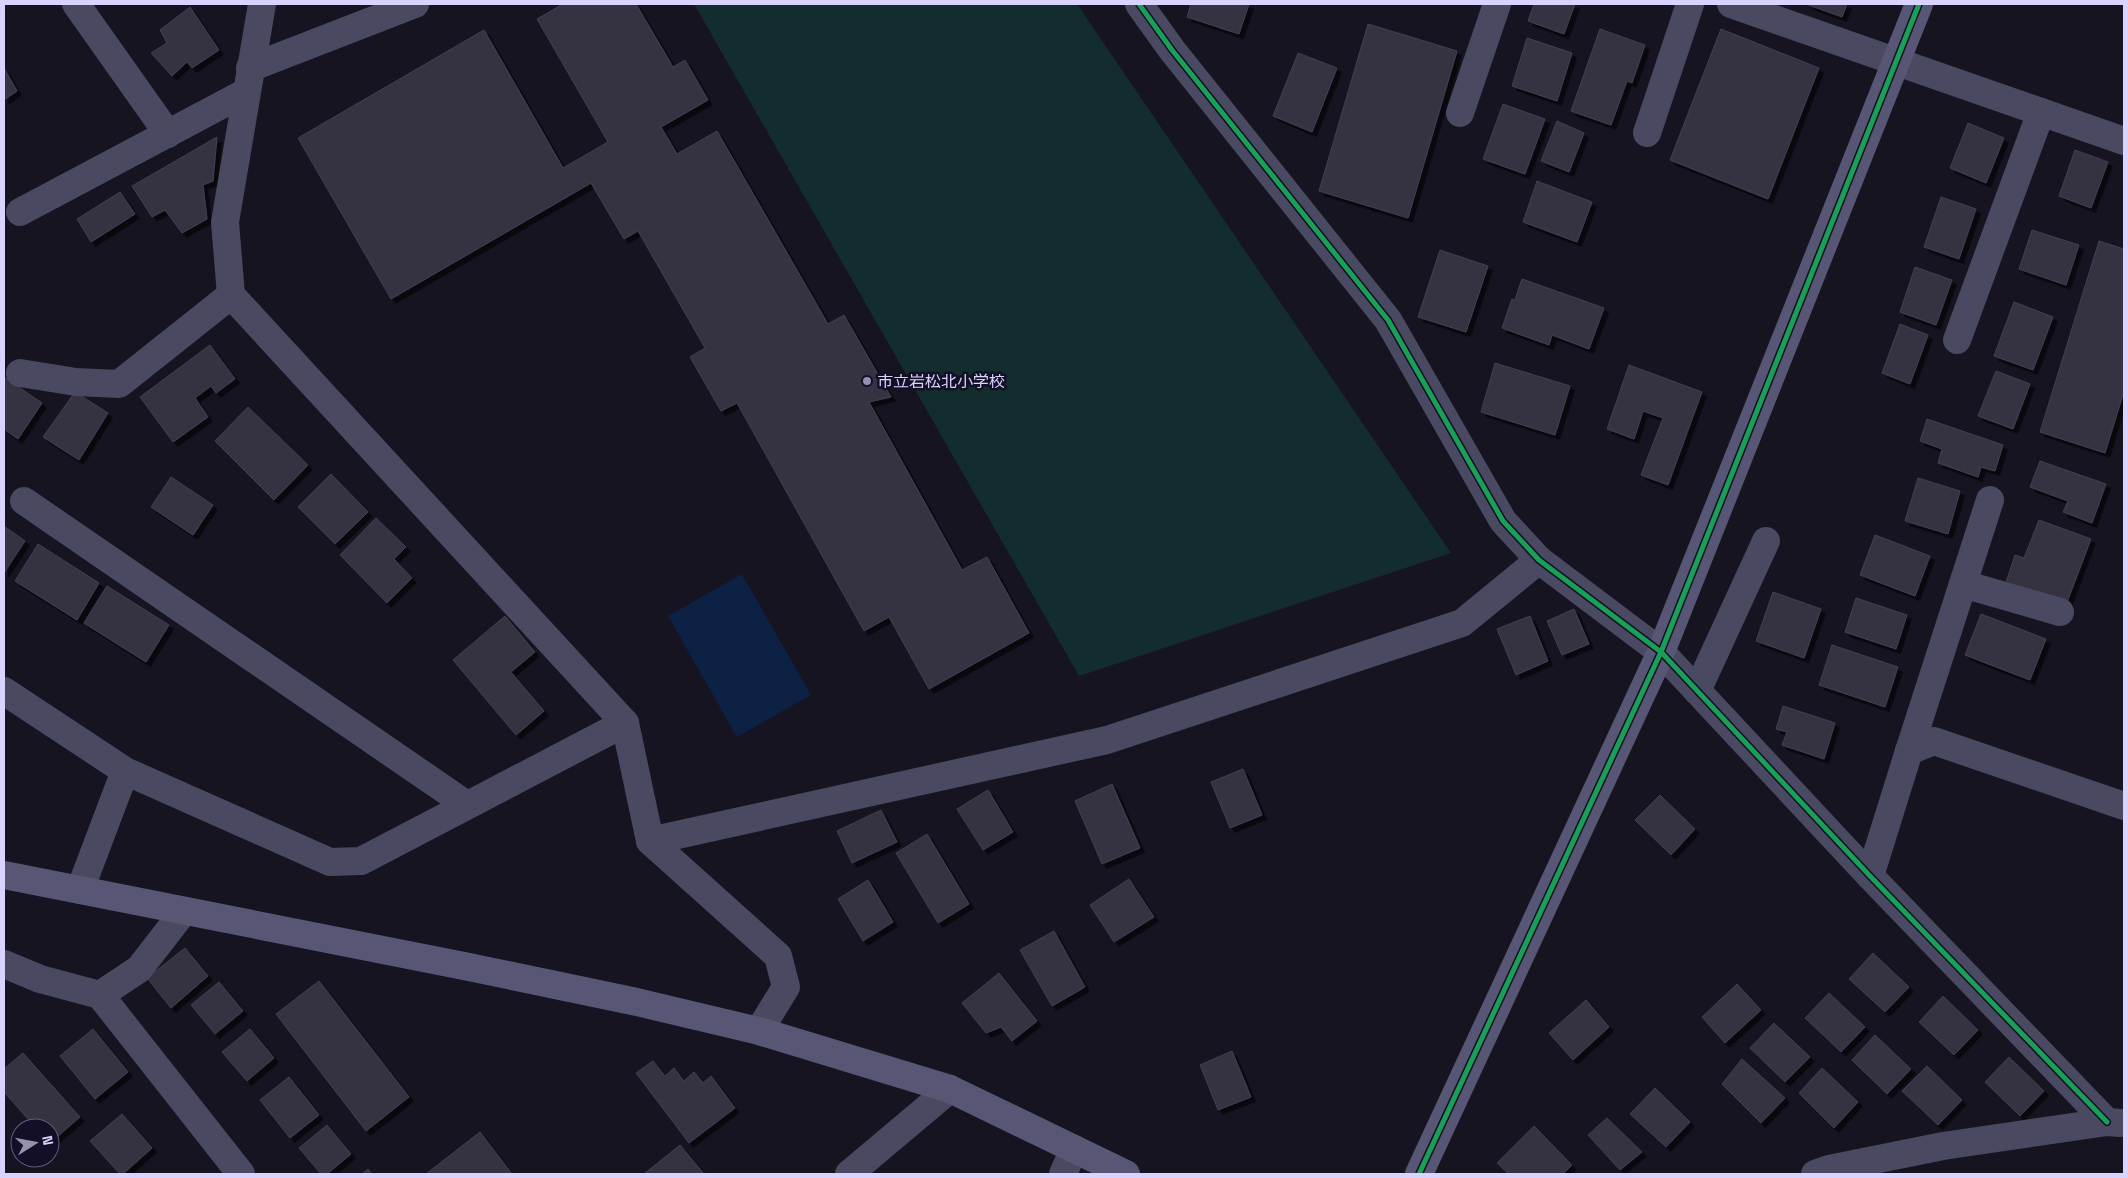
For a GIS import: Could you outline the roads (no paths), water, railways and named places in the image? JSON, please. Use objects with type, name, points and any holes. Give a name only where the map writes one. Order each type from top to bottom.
[{"type":"street","points":[[76,4],[168,134]]},
{"type":"street","points":[[262,4],[225,222],[231,295],[625,722],[650,841],[778,956],[786,987],[759,1031]]},
{"type":"street","points":[[20,212],[168,134],[248,80],[415,4]]},
{"type":"street","points":[[1139,4],[1172,50],[1388,320],[1503,521],[1539,560],[1661,652],[1870,876],[2116,1122]]},
{"type":"street","points":[[1460,113],[1497,4]]},
{"type":"street","points":[[1647,133],[1690,4]]},
{"type":"street","points":[[1731,4],[2124,141]]},
{"type":"street","points":[[1418,1174],[1661,652],[1919,4]]},
{"type":"street","points":[[1957,340],[2041,112]]},
{"type":"street","points":[[20,373],[76,382],[119,384],[231,295]]},
{"type":"street","points":[[1870,876],[1990,500]]},
{"type":"street","points":[[24,501],[467,805]]},
{"type":"street","points":[[1697,691],[1766,541]]},
{"type":"street","points":[[650,841],[1107,740],[1462,622],[1539,560]]},
{"type":"street","points":[[1963,584],[2060,612]]},
{"type":"street","points":[[4,691],[125,771],[330,862],[361,861],[625,722]]},
{"type":"street","points":[[1909,751],[1934,741],[2124,806]]},
{"type":"street","points":[[80,890],[125,771]]},
{"type":"street","points":[[4,875],[589,992],[759,1031],[950,1089],[1126,1174]]},
{"type":"street","points":[[100,995],[138,969],[184,911]]},
{"type":"street","points":[[4,964],[40,979],[100,995],[242,1174]]},
{"type":"street","points":[[849,1174],[950,1089]]},
{"type":"street","points":[[1815,1174],[1829,1169],[1943,1146],[2116,1122]]},
{"type":"street","points":[[1063,1174],[1074,1149]]},
{"type":"water","points":[[742,574],[811,695],[737,737],[668,616]]},
{"type":"place","name":"市立岩松北小学校","points":[[867,381]]}]
